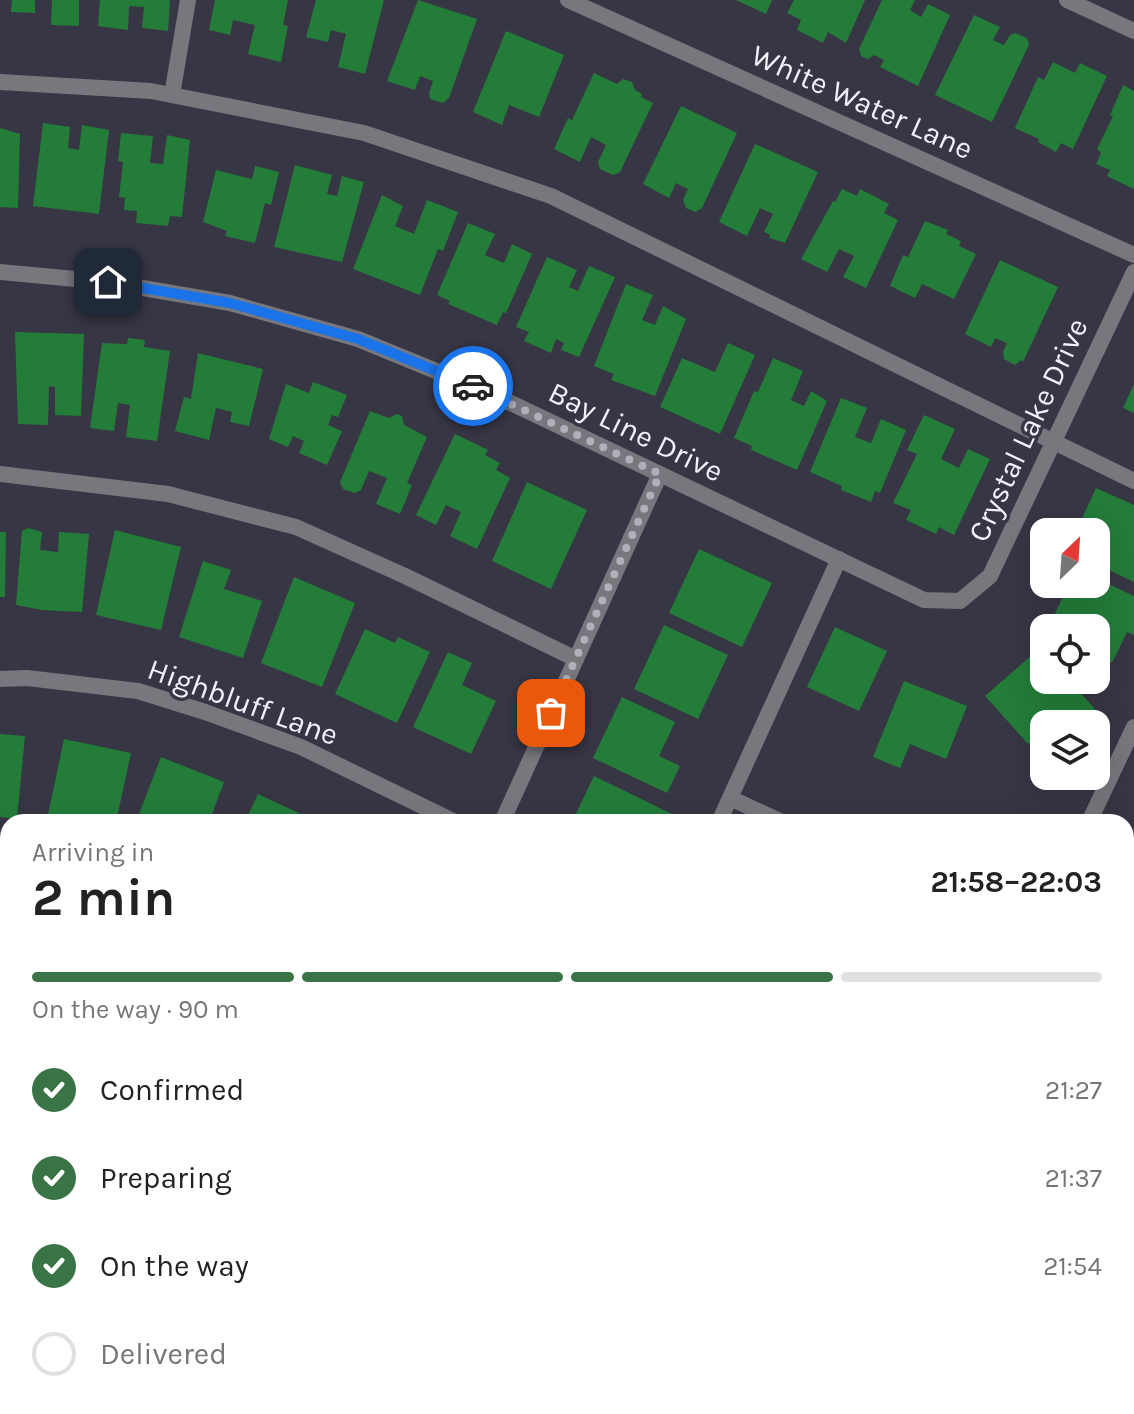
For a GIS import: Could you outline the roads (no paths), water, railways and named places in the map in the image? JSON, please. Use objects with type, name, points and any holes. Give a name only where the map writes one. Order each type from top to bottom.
[{"type":"street","points":[[172,95],[188,0]]},
{"type":"street","name":"White Water Lane","points":[[568,0],[1134,255]]},
{"type":"street","points":[[1067,0],[1134,31]]},
{"type":"street","points":[[0,82],[151,91],[364,133],[551,196],[1134,481]]},
{"type":"street","name":"Bay Line Drive","points":[[0,272],[108,282],[230,303],[358,339],[492,394],[924,600],[960,601]]},
{"type":"street","name":"Crystal Lake Drive","points":[[960,601],[990,576],[1134,272]]},
{"type":"street","points":[[0,474],[168,494],[296,527],[576,659]]},
{"type":"street","points":[[506,814],[660,474]]},
{"type":"street","points":[[723,814],[839,559]]},
{"type":"street","name":"Highbluff Lane","points":[[0,679],[27,678],[138,691],[301,747],[439,814]]},
{"type":"street","points":[[1093,814],[1134,727]]},
{"type":"street","points":[[730,798],[765,814]]}]
